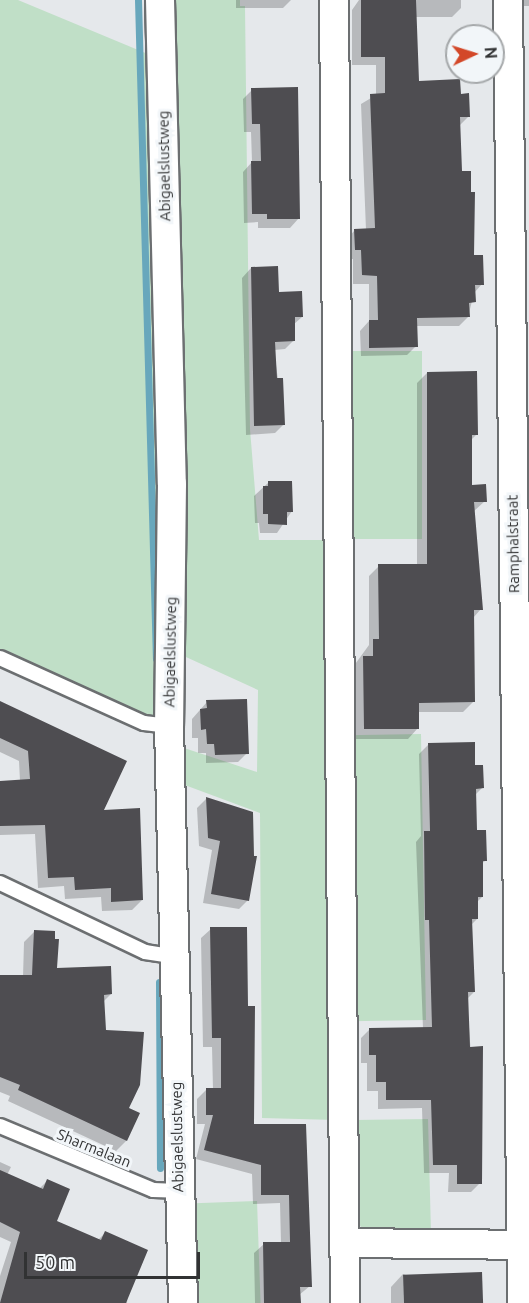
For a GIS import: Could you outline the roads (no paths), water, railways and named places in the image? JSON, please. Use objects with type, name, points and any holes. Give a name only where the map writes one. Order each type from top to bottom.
[{"type":"street","name":"Abigaelslustweg","points":[[160,0],[172,484],[169,726],[178,1191],[183,1303]]},
{"type":"street","points":[[334,0],[345,1303]]},
{"type":"street","name":"Ramphalstraat","points":[[508,0],[522,1303]]},
{"type":"street","points":[[344,1243],[521,1245]]},
{"type":"lane","points":[[0,658],[144,723],[169,726]]},
{"type":"lane","points":[[0,883],[144,952],[175,957]]},
{"type":"lane","name":"Sharmalaan","points":[[0,1126],[153,1190],[178,1191]]},
{"type":"waterway","points":[[138,0],[156,659]]},
{"type":"waterway","points":[[159,982],[160,1168]]}]
